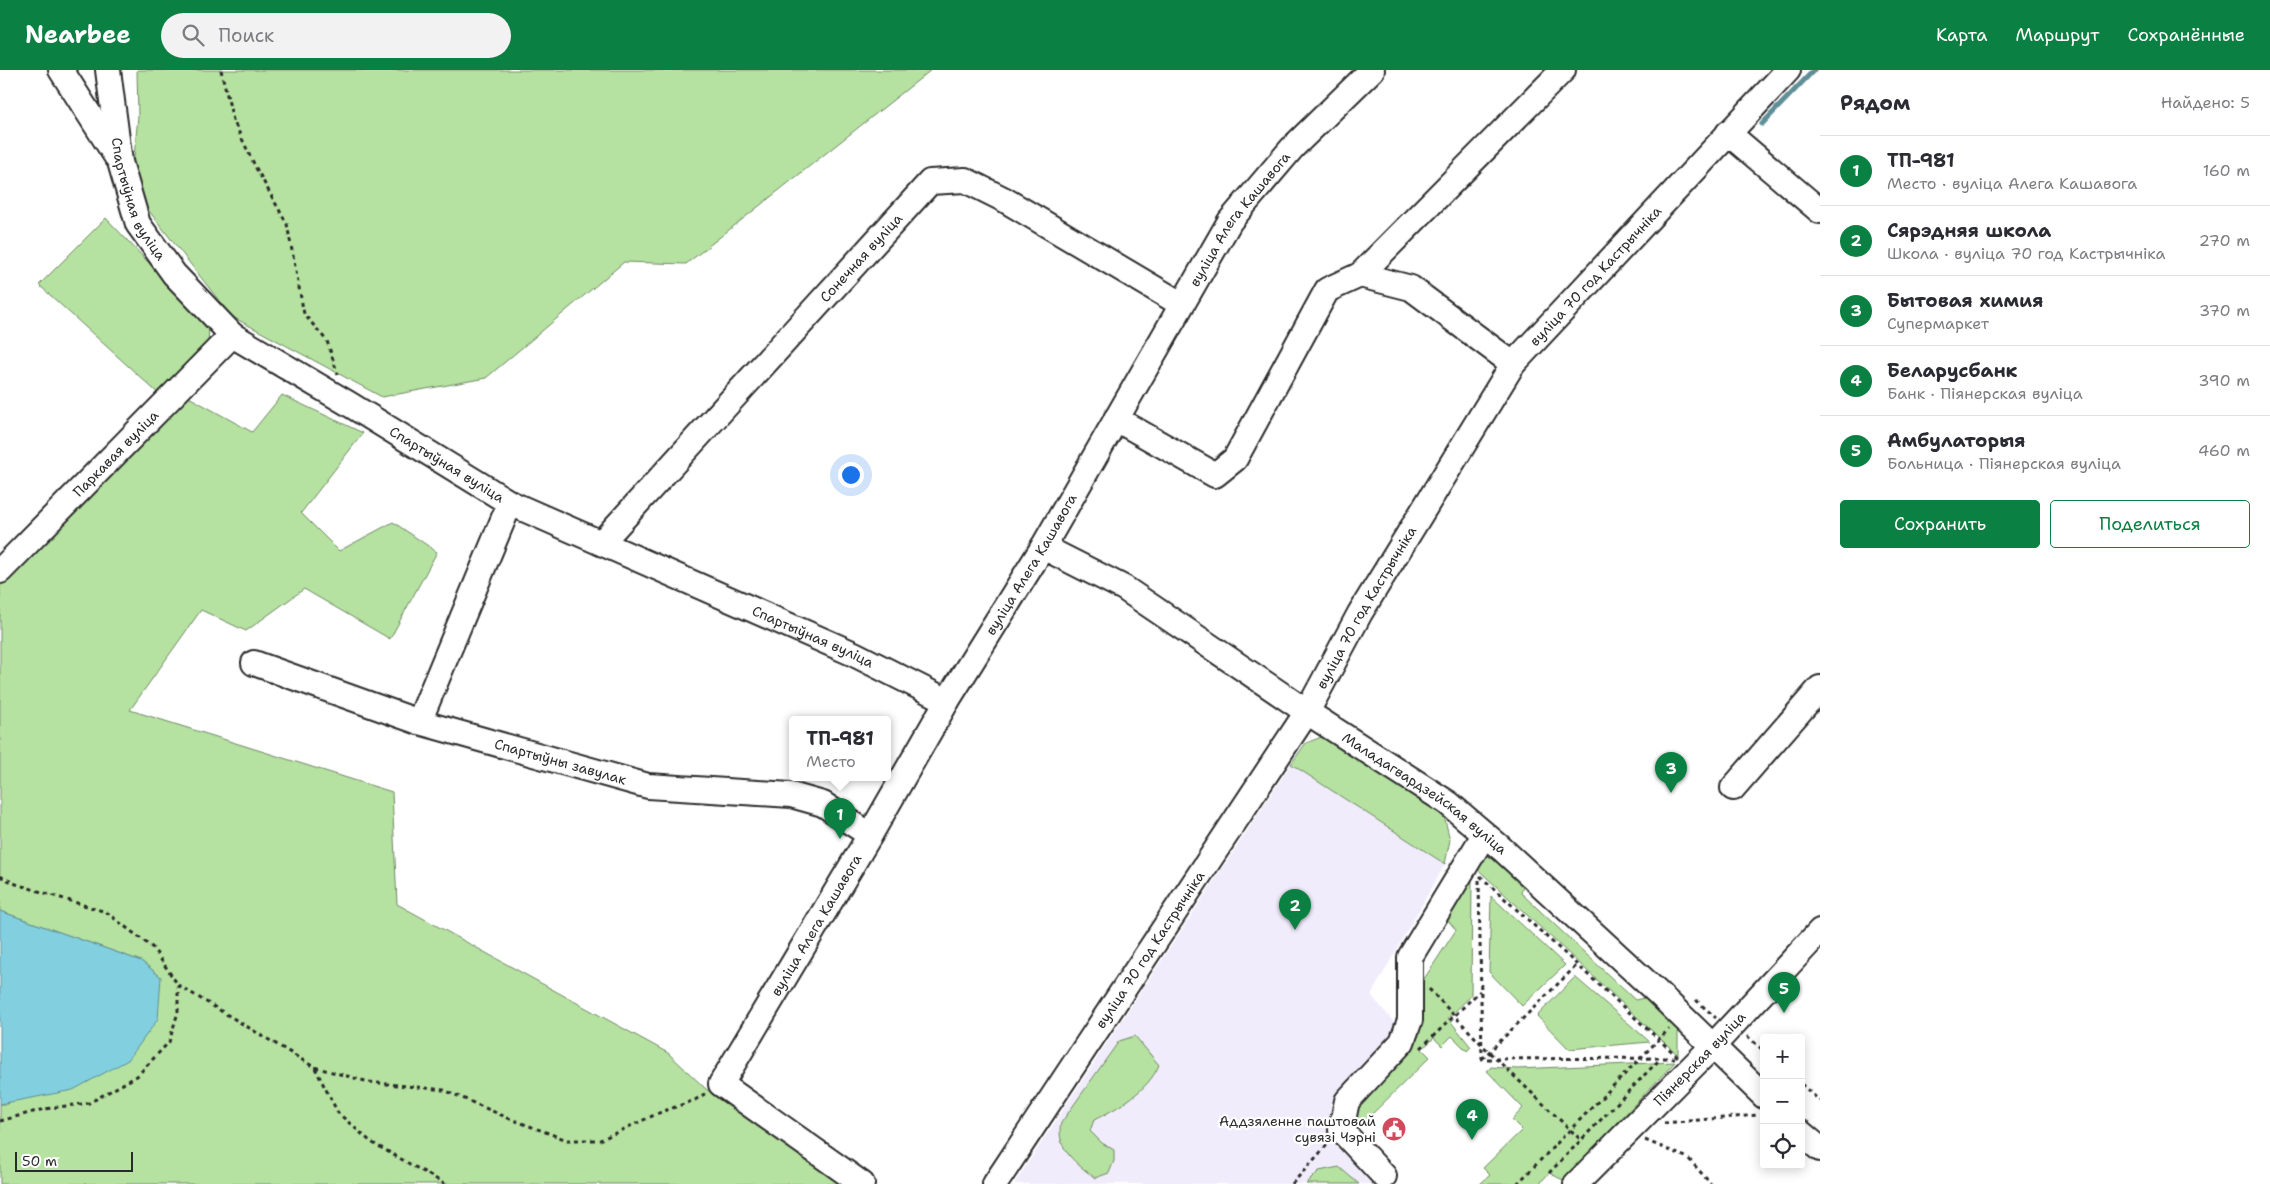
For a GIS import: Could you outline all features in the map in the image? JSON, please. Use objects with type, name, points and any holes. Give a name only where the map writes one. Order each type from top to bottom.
[{"type":"street","points":[[61,70],[120,162]]},
{"type":"street","name":"Спартыўная вуліца","points":[[108,70],[120,162],[138,224],[174,274],[232,335],[510,503],[854,654],[946,701]]},
{"type":"street","name":"вуліца Алега Кашавога","points":[[721,1084],[870,835],[946,701],[1043,547],[1230,221],[1293,147],[1372,70]]},
{"type":"street","points":[[1116,419],[1215,475],[1235,459],[1327,290],[1360,275],[1563,70]]},
{"type":"street","name":"вуліца 70 год Кастрычніка","points":[[996,1184],[1307,712],[1360,613],[1512,364],[1788,70]]},
{"type":"street","points":[[1728,133],[1820,211]]},
{"type":"street","name":"Сонечная вуліца","points":[[601,543],[930,182],[965,180],[1005,200],[1181,304]]},
{"type":"street","points":[[1360,275],[1410,288],[1512,364]]},
{"type":"street","name":"Паркавая вуліца","points":[[0,571],[232,335]]},
{"type":"street","points":[[419,722],[510,503]]},
{"type":"street","name":"Маладагвардзейская вуліца","points":[[1043,547],[1124,588],[1307,712],[1448,803],[1688,1008],[1712,1047],[1760,1092]]},
{"type":"street","name":"Спартыўны завулак","points":[[254,663],[419,722],[648,786],[791,795],[822,804],[870,835]]},
{"type":"street","points":[[1733,788],[1820,688]]},
{"type":"street","points":[[1384,1176],[1341,1130],[1348,1102],[1402,1042],[1410,1020],[1410,957],[1484,835]]},
{"type":"street","name":"Піянерская вуліца","points":[[1576,1184],[1712,1047],[1820,931]]},
{"type":"street","points":[[721,1084],[862,1184]]},
{"type":"street","points":[[1805,1136],[1820,1149]]},
{"type":"path","points":[[221,70],[233,120],[256,168],[287,224],[304,314],[326,341],[339,377]]},
{"type":"path","points":[[0,876],[16,884],[106,912],[153,948],[178,985],[314,1067],[369,1082],[444,1090],[508,1118],[567,1140],[600,1140],[660,1112],[695,1100],[721,1084]]},
{"type":"path","points":[[1479,876],[1678,1058],[1638,1058],[1482,1059],[1479,876]]},
{"type":"path","points":[[1482,1059],[1576,966]]},
{"type":"path","points":[[1422,982],[1496,1059],[1581,1140]]},
{"type":"path","points":[[0,1121],[44,1109],[88,1103],[138,1076],[169,1042],[178,1012],[178,985]]},
{"type":"path","points":[[1517,1184],[1688,1008]]},
{"type":"path","points":[[1549,1173],[1660,1058]]},
{"type":"path","points":[[314,1067],[338,1113],[371,1142],[445,1184]]},
{"type":"path","points":[[1805,1088],[1820,1101]]},
{"type":"path","points":[[1663,1123],[1760,1114]]},
{"type":"path","points":[[1640,1137],[1688,1158],[1711,1184]]},
{"type":"shaded area","points":[[1291,764],[1445,864],[1371,995],[1398,1027],[1331,1104],[1326,1130],[1379,1184],[1014,1184]]},
{"type":"green space","points":[[137,70],[931,70],[686,264],[624,262],[486,378],[382,397],[231,316],[131,188],[138,116]]},
{"type":"green space","points":[[106,218],[209,326],[208,345],[161,396],[39,285]]},
{"type":"green space","points":[[282,395],[363,433],[301,513],[339,551],[393,522],[437,552],[390,639],[304,589],[246,631],[201,610],[130,710],[392,792],[397,904],[668,1053],[706,1089],[840,1184],[0,1184],[0,1104],[7,1104],[161,977],[141,961],[0,911],[0,578],[187,396],[252,432]]},
{"type":"green space","points":[[1324,736],[1444,816],[1450,840],[1445,864],[1291,764],[1306,743]]},
{"type":"green space","points":[[1486,856],[1499,859],[1524,883],[1521,893],[1635,1000],[1648,997],[1678,1029],[1678,1055],[1471,863],[1476,858]]},
{"type":"green space","points":[[1465,875],[1472,880],[1471,996],[1448,1018],[1471,1047],[1467,1051],[1452,1036],[1442,1046],[1434,1038],[1422,1049],[1430,1057],[1357,1129],[1353,1123],[1356,1107],[1409,1050],[1412,992],[1422,982],[1456,930],[1441,912]]},
{"type":"green space","points":[[1491,896],[1565,965],[1522,1006],[1489,972]]},
{"type":"green space","points":[[1575,977],[1650,1042],[1569,1049],[1537,1016]]},
{"type":"green space","points":[[1135,1036],[1159,1065],[1148,1083],[1140,1091],[1113,1110],[1094,1120],[1090,1131],[1102,1143],[1114,1150],[1114,1161],[1109,1173],[1095,1178],[1081,1167],[1064,1148],[1061,1141],[1061,1123],[1119,1041]]},
{"type":"green space","points":[[1675,1062],[1563,1180],[1549,1173],[1539,1184],[1480,1184],[1490,1175],[1483,1168],[1522,1130],[1512,1120],[1523,1108],[1487,1071],[1491,1067],[1517,1069]]},
{"type":"green space","points":[[1339,1167],[1359,1184],[1306,1184],[1319,1171]]},
{"type":"water","points":[[0,911],[141,961],[161,977],[158,1019],[128,1060],[73,1090],[0,1104]]},
{"type":"waterway","points":[[1762,124],[1814,70]]},
{"type":"place","name":"Бытовая химия","points":[[1671,793]]},
{"type":"place","name":"ТП-981","points":[[840,839]]},
{"type":"place","name":"Сярэдняя школа","points":[[1295,930]]},
{"type":"place","name":"Амбулаторыя","points":[[1784,1013]]},
{"type":"place","name":"Аддзяленне паштовай сувязі Чэрні","points":[[1394,1129]]},
{"type":"place","name":"Беларусбанк","points":[[1472,1140]]}]
